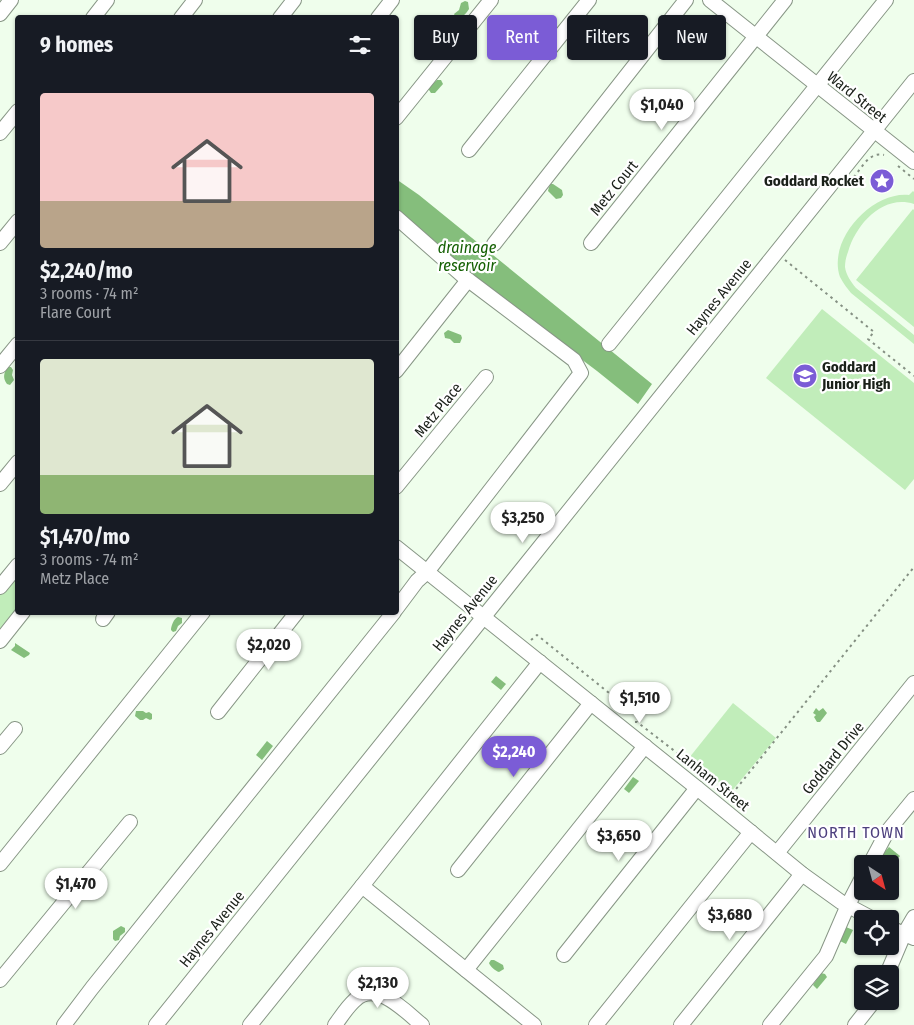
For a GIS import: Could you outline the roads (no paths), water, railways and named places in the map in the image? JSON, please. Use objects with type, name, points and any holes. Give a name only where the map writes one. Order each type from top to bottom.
[{"type":"street","points":[[0,14],[11,0]]},
{"type":"street","points":[[95,15],[107,0]]},
{"type":"street","points":[[183,15],[195,0]]},
{"type":"street","points":[[282,15],[294,0]]},
{"type":"street","points":[[380,15],[392,0]]},
{"type":"street","points":[[399,114],[491,0]]},
{"type":"street","points":[[469,150],[589,0]]},
{"type":"street","points":[[494,244],[686,0]]},
{"type":"street","name":"Ward Street","points":[[710,0],[914,162]]},
{"type":"street","name":"Metz Court","points":[[591,243],[785,0]]},
{"type":"street","points":[[609,344],[886,0]]},
{"type":"street","name":"Haynes Avenue","points":[[156,1025],[914,81]]},
{"type":"street","points":[[0,133],[15,115]]},
{"type":"street","points":[[399,220],[468,280],[574,360],[581,373],[427,572],[417,581],[399,605]]},
{"type":"street","points":[[6,237],[15,226]]},
{"type":"street","points":[[399,366],[468,280]]},
{"type":"street","points":[[0,366],[15,348]]},
{"type":"street","name":"Metz Place","points":[[399,483],[486,377]]},
{"type":"street","points":[[0,484],[15,466]]},
{"type":"street","name":"Lanham Street","points":[[399,549],[802,874],[826,892],[856,910]]},
{"type":"street","points":[[0,587],[15,569]]},
{"type":"street","points":[[0,641],[21,615]]},
{"type":"street","points":[[0,864],[201,615]]},
{"type":"street","points":[[218,712],[294,615]]},
{"type":"street","points":[[64,1025],[392,615]]},
{"type":"street","points":[[250,1025],[540,662]]},
{"type":"street","name":"Goddard Drive","points":[[777,853],[914,683]]},
{"type":"street","points":[[458,870],[591,703]]},
{"type":"street","points":[[0,747],[15,729]]},
{"type":"street","points":[[466,970],[645,746]]},
{"type":"street","points":[[564,954],[697,788]]},
{"type":"street","points":[[875,855],[887,832],[914,799]]},
{"type":"street","points":[[0,980],[130,822]]},
{"type":"street","points":[[596,1025],[751,832]]},
{"type":"street","points":[[681,1025],[802,874]]},
{"type":"street","points":[[362,886],[534,1025]]},
{"type":"street","points":[[770,1025],[826,956],[854,894]]},
{"type":"street","points":[[892,965],[909,936],[914,917]]},
{"type":"street","points":[[335,1025],[355,1000],[367,994],[390,999],[420,1024]]},
{"type":"street","points":[[855,1025],[867,1010]]},
{"type":"water","points":[[468,2],[469,9],[467,13],[464,15],[454,15],[459,10],[461,3]]},
{"type":"water","points":[[437,80],[441,80],[443,84],[435,93],[431,93],[429,87]]},
{"type":"water","name":"drainage reservoir","points":[[399,181],[419,195],[652,384],[638,404],[484,286],[399,215]]},
{"type":"water","points":[[551,184],[562,190],[563,195],[561,198],[556,199],[548,191]]},
{"type":"water","points":[[448,330],[461,335],[460,343],[454,343],[450,339],[445,338],[444,333]]},
{"type":"water","points":[[8,367],[11,367],[13,370],[14,380],[10,385],[7,384],[4,378]]},
{"type":"water","points":[[178,617],[182,618],[182,623],[173,632],[171,630],[172,624]]},
{"type":"water","points":[[15,643],[30,653],[29,655],[24,658],[11,650]]},
{"type":"water","points":[[496,676],[506,684],[501,690],[491,682]]},
{"type":"water","points":[[816,708],[819,711],[823,708],[827,713],[820,722],[817,722],[814,717],[816,715],[813,713]]},
{"type":"water","points":[[136,711],[149,712],[152,714],[152,719],[140,720],[135,716]]},
{"type":"water","points":[[267,741],[273,746],[262,760],[256,755]]},
{"type":"water","points":[[633,777],[639,781],[629,793],[624,789]]},
{"type":"water","points":[[889,847],[899,855],[882,855]]},
{"type":"water","points":[[121,926],[125,928],[125,932],[120,936],[119,940],[115,941],[113,939],[113,931]]},
{"type":"water","points":[[846,927],[853,930],[846,944],[840,941]]},
{"type":"water","points":[[491,960],[503,965],[504,969],[499,972],[496,971],[489,963]]},
{"type":"water","points":[[821,973],[827,977],[817,989],[813,985]]},
{"type":"place","name":"Goddard Rocket","points":[[882,181]]},
{"type":"place","name":"Goddard Junior High","points":[[805,376]]},
{"type":"district","name":"NORTH TOWN","points":[[856,832]]}]
